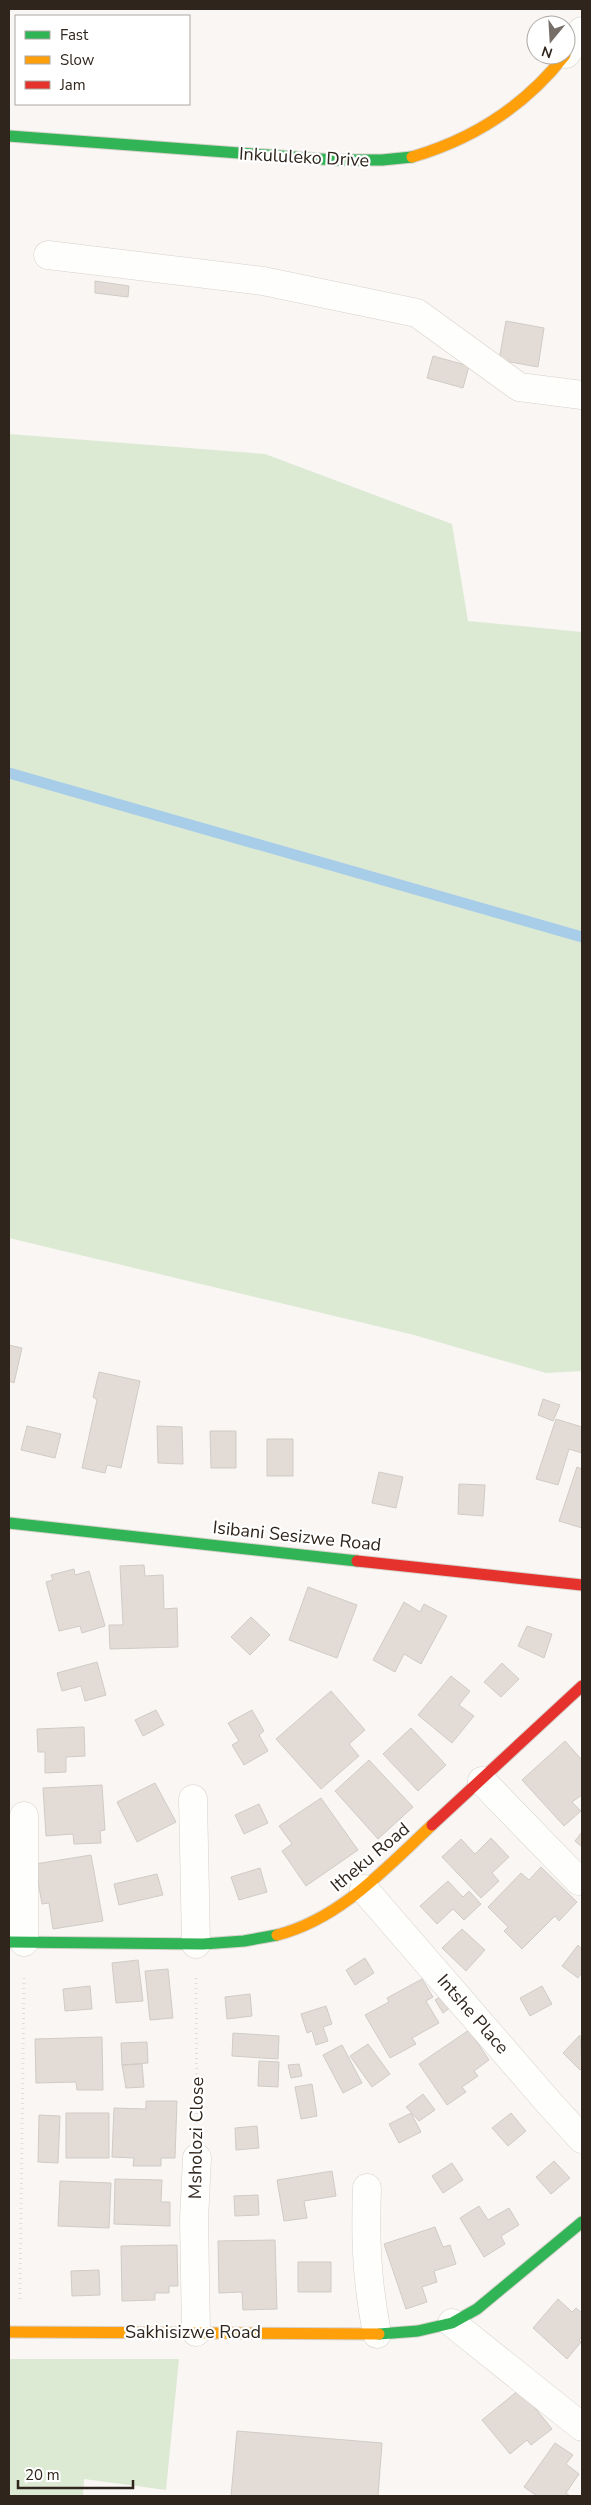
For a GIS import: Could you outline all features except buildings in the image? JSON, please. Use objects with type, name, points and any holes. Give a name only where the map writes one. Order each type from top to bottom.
[{"type":"street","name":"Inkululeko Drive","points":[[9,136],[334,160],[375,161],[410,157],[449,145],[490,123],[526,97],[556,65]]},
{"type":"street","points":[[48,255],[263,281],[417,313],[518,387],[582,395]]},
{"type":"street","name":"Isibani Sesizwe Road","points":[[9,1523],[582,1585]]},
{"type":"street","name":"Itheku Road","points":[[17,1942],[196,1944],[265,1939],[288,1933],[333,1911],[364,1889],[582,1686]]},
{"type":"street","points":[[482,1781],[579,1881]]},
{"type":"street","points":[[192,1799],[196,1944]]},
{"type":"street","points":[[17,1942],[24,1816]]},
{"type":"street","name":"Intshe Place","points":[[364,1889],[550,2104],[582,2138]]},
{"type":"street","name":"Msholozi Close","points":[[196,2332],[194,2220],[198,2158]]},
{"type":"street","points":[[367,2188],[367,2274],[377,2334]]},
{"type":"street","name":"Sakhisizwe Road","points":[[14,2332],[377,2334],[418,2331],[452,2323],[477,2309],[582,2222]]},
{"type":"street","points":[[452,2323],[582,2427]]},
{"type":"path","points":[[14,2332],[17,1942]]},
{"type":"path","name":"Msholozi Close","points":[[196,1944],[198,2158]]},
{"type":"green space","points":[[9,434],[265,454],[452,524],[468,621],[582,632],[582,1371],[546,1373],[414,1335],[9,1238]]},
{"type":"green space","points":[[9,2359],[179,2359],[166,2490],[84,2479],[83,2496],[9,2496]]},
{"type":"waterway","points":[[9,773],[582,937]]},
{"type":"traffic: fast","points":[[9,136],[334,160],[382,160],[412,157]]},
{"type":"traffic: fast","points":[[9,1523],[357,1561]]},
{"type":"traffic: fast","points":[[9,1942],[203,1944],[244,1941],[277,1935]]},
{"type":"traffic: fast","points":[[379,2334],[418,2331],[452,2323],[477,2309],[582,2222]]},
{"type":"traffic: slow","points":[[412,157],[456,141],[497,118],[533,90],[556,65]]},
{"type":"traffic: slow","points":[[277,1935],[300,1927],[342,1905],[432,1825]]},
{"type":"traffic: slow","points":[[9,2332],[379,2334]]},
{"type":"traffic: jam","points":[[357,1561],[582,1585]]},
{"type":"traffic: jam","points":[[432,1825],[582,1686]]}]
